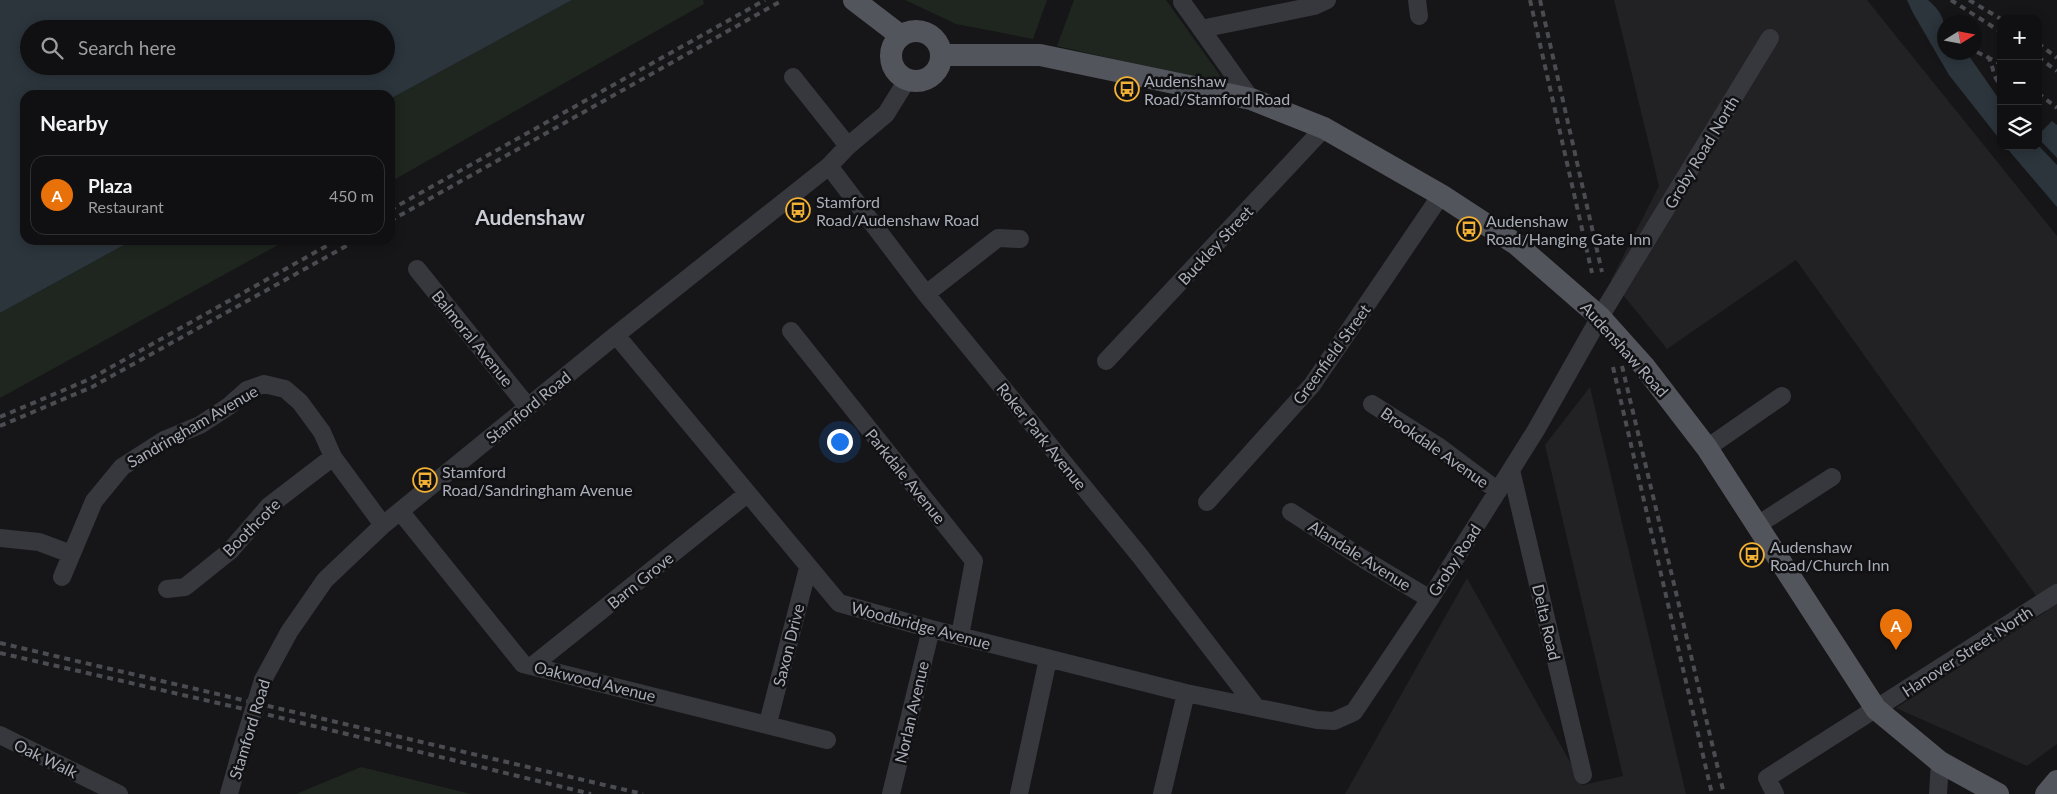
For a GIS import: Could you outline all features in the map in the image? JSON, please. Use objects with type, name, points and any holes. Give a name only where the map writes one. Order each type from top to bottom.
[{"type":"main road","points":[[854,0],[901,36]]},
{"type":"main road","points":[[915,31],[926,33],[937,43],[941,55],[939,66],[932,76],[922,81],[907,80],[895,71],[890,59],[893,44],[901,36],[915,31]]},
{"type":"main road","name":"Audenshaw Road","points":[[941,55],[1040,55],[1251,99],[1324,128],[1441,195],[1516,244],[1600,317],[1644,366],[1707,448],[1876,710],[1940,762],[1998,794]]},
{"type":"main road","points":[[2046,794],[2057,781]]},
{"type":"street","points":[[1201,28],[1314,6],[1327,0]]},
{"type":"street","points":[[1182,2],[1251,99]]},
{"type":"street","name":"Groby Road North","points":[[1600,317],[1770,38]]},
{"type":"street","points":[[793,77],[848,146]]},
{"type":"street","name":"Stamford Road","points":[[229,794],[263,680],[289,632],[325,580],[400,511],[616,335],[829,166],[848,146],[886,114],[907,80]]},
{"type":"street","name":"Buckley Street","points":[[1106,362],[1324,128]]},
{"type":"street","name":"Roker Park Avenue","points":[[829,166],[926,294],[1140,556],[1256,707]]},
{"type":"street","name":"Greenfield Street","points":[[1207,502],[1312,385],[1441,195]]},
{"type":"street","points":[[926,294],[998,238],[1020,239]]},
{"type":"street","name":"Balmoral Avenue","points":[[417,269],[528,408]]},
{"type":"street","name":"Groby Road","points":[[1256,707],[1317,720],[1334,721],[1354,712],[1430,598],[1536,430],[1600,317]]},
{"type":"street","name":"Parkdale Avenue","points":[[791,331],[974,560],[960,636]]},
{"type":"street","name":"Woodbridge Avenue","points":[[616,335],[839,603],[1048,659],[1186,693],[1256,707]]},
{"type":"street","name":"Sandringham Avenue","points":[[62,577],[94,501],[122,467],[164,440],[200,425],[229,406],[247,390],[264,384],[285,389],[300,402],[322,432],[333,458],[383,525]]},
{"type":"street","points":[[1707,448],[1782,396]]},
{"type":"street","name":"Brookdale Avenue","points":[[1372,404],[1438,446],[1498,491]]},
{"type":"street","name":"Boothcote","points":[[167,589],[185,587],[230,551],[269,506],[333,458]]},
{"type":"street","name":"Delta Road","points":[[1511,470],[1583,775]]},
{"type":"street","points":[[1756,526],[1832,477]]},
{"type":"street","name":"Barn Grove","points":[[532,666],[747,494]]},
{"type":"street","name":"Oakwood Avenue","points":[[400,511],[523,664],[768,723],[828,740]]},
{"type":"street","name":"Alandale Avenue","points":[[1291,512],[1365,560],[1430,598]]},
{"type":"street","points":[[0,538],[39,542],[71,554]]},
{"type":"street","name":"Saxon Drive","points":[[768,723],[808,568]]},
{"type":"street","name":"Hanover Street North","points":[[1775,794],[1767,778],[2057,593]]},
{"type":"street","name":"Norlan Avenue","points":[[891,794],[931,629]]},
{"type":"street","points":[[1019,794],[1048,659]]},
{"type":"street","points":[[1162,794],[1186,693]]},
{"type":"street","name":"Oak Walk","points":[[0,735],[119,794]]},
{"type":"street","points":[[1938,794],[1940,762]]},
{"type":"shaded area","points":[[0,0],[572,0],[395,96],[395,90],[20,90],[20,245],[124,245],[0,313]]},
{"type":"shaded area","points":[[572,0],[703,0],[704,4],[395,179],[395,96]]},
{"type":"shaded area","points":[[905,0],[1047,0],[1033,39],[956,24]]},
{"type":"shaded area","points":[[1074,0],[1166,0],[1227,85],[1057,46]]},
{"type":"shaded area","points":[[1614,0],[1867,0],[2057,236],[2057,744],[2027,766],[1896,708],[2047,611],[1796,260],[1667,349],[1611,280],[1659,186]]},
{"type":"shaded area","points":[[1907,0],[1928,0],[1939,12],[1940,15],[1937,15],[1937,54]]},
{"type":"shaded area","points":[[1940,60],[1972,60],[1997,96],[1997,136],[1949,75]]},
{"type":"shaded area","points":[[2052,121],[2057,125],[2057,158],[2042,142],[2042,131]]},
{"type":"shaded area","points":[[2042,149],[2057,165],[2057,207],[2008,150]]},
{"type":"shaded area","points":[[124,245],[278,245],[0,398],[0,313]]},
{"type":"shaded area","points":[[1590,387],[1686,794],[1345,794],[1467,578],[1583,785],[1623,776],[1545,445]]},
{"type":"shaded area","points":[[361,767],[471,794],[296,794]]},
{"type":"railway","points":[[395,207],[765,0]]},
{"type":"railway","points":[[395,218],[783,0]]},
{"type":"railway","points":[[1530,0],[1592,273]]},
{"type":"railway","points":[[1540,0],[1602,272]]},
{"type":"railway","points":[[1951,0],[1997,29]]},
{"type":"railway","points":[[1969,0],[1997,17]]},
{"type":"railway","points":[[2042,46],[2057,58]]},
{"type":"railway","points":[[1982,54],[1997,62]]},
{"type":"railway","points":[[1987,56],[1997,80]]},
{"type":"railway","points":[[2042,60],[2057,71]]},
{"type":"railway","points":[[2042,96],[2057,108]]},
{"type":"railway","points":[[0,417],[90,379],[328,245]]},
{"type":"railway","points":[[0,426],[92,387],[348,245]]},
{"type":"railway","points":[[1622,366],[1724,794]]},
{"type":"railway","points":[[1613,367],[1712,794]]},
{"type":"railway","points":[[0,643],[643,794]]},
{"type":"railway","points":[[0,653],[257,712],[591,794]]},
{"type":"place","name":"Audenshaw Road/Stamford Road","points":[[1127,89]]},
{"type":"place","name":"Stamford Road/Audenshaw Road","points":[[798,210]]},
{"type":"place","name":"Audenshaw Road/Hanging Gate Inn","points":[[1469,229]]},
{"type":"place","name":"Stamford Road/Sandringham Avenue","points":[[425,480]]},
{"type":"place","name":"Audenshaw Road/Church Inn","points":[[1752,555]]},
{"type":"place","name":"Plaza","points":[[1896,650]]},
{"type":"district","name":"Audenshaw","points":[[530,216]]}]
